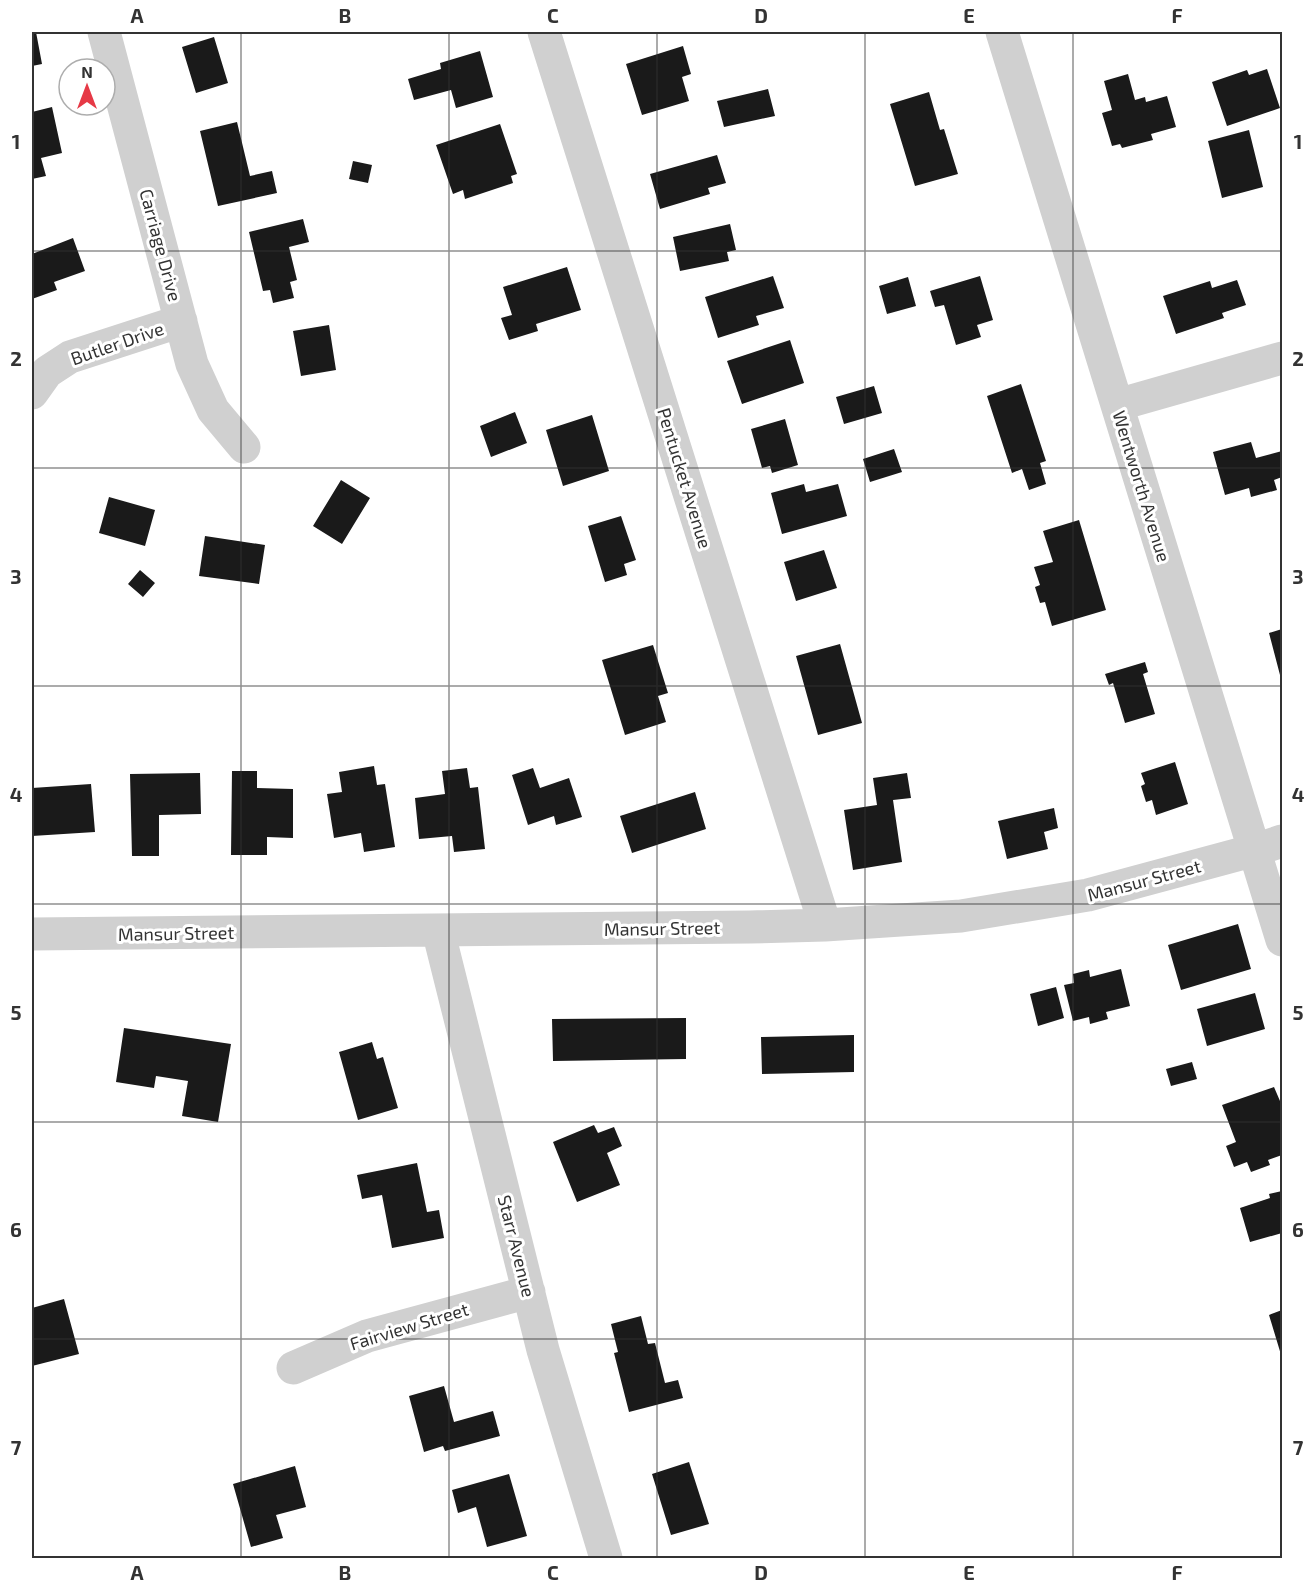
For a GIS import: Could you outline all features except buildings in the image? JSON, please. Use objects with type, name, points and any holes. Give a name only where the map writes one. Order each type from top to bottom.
[{"type":"street","name":"Carriage Drive","points":[[105,32],[192,364],[213,410],[244,447]]},
{"type":"street","name":"Pentucket Avenue","points":[[544,32],[825,925]]},
{"type":"street","name":"Wentworth Avenue","points":[[1002,32],[1118,405],[1269,845],[1282,940]]},
{"type":"street","name":"Butler Drive","points":[[32,393],[46,372],[70,357],[181,321]]},
{"type":"street","points":[[1118,405],[1282,358]]},
{"type":"street","name":"Mansur Street","points":[[32,934],[825,925],[961,916],[1088,895],[1269,845]]},
{"type":"street","name":"Starr Avenue","points":[[438,930],[543,1350],[606,1558]]},
{"type":"street","name":"Fairview Street","points":[[292,1368],[367,1336],[529,1292]]}]
